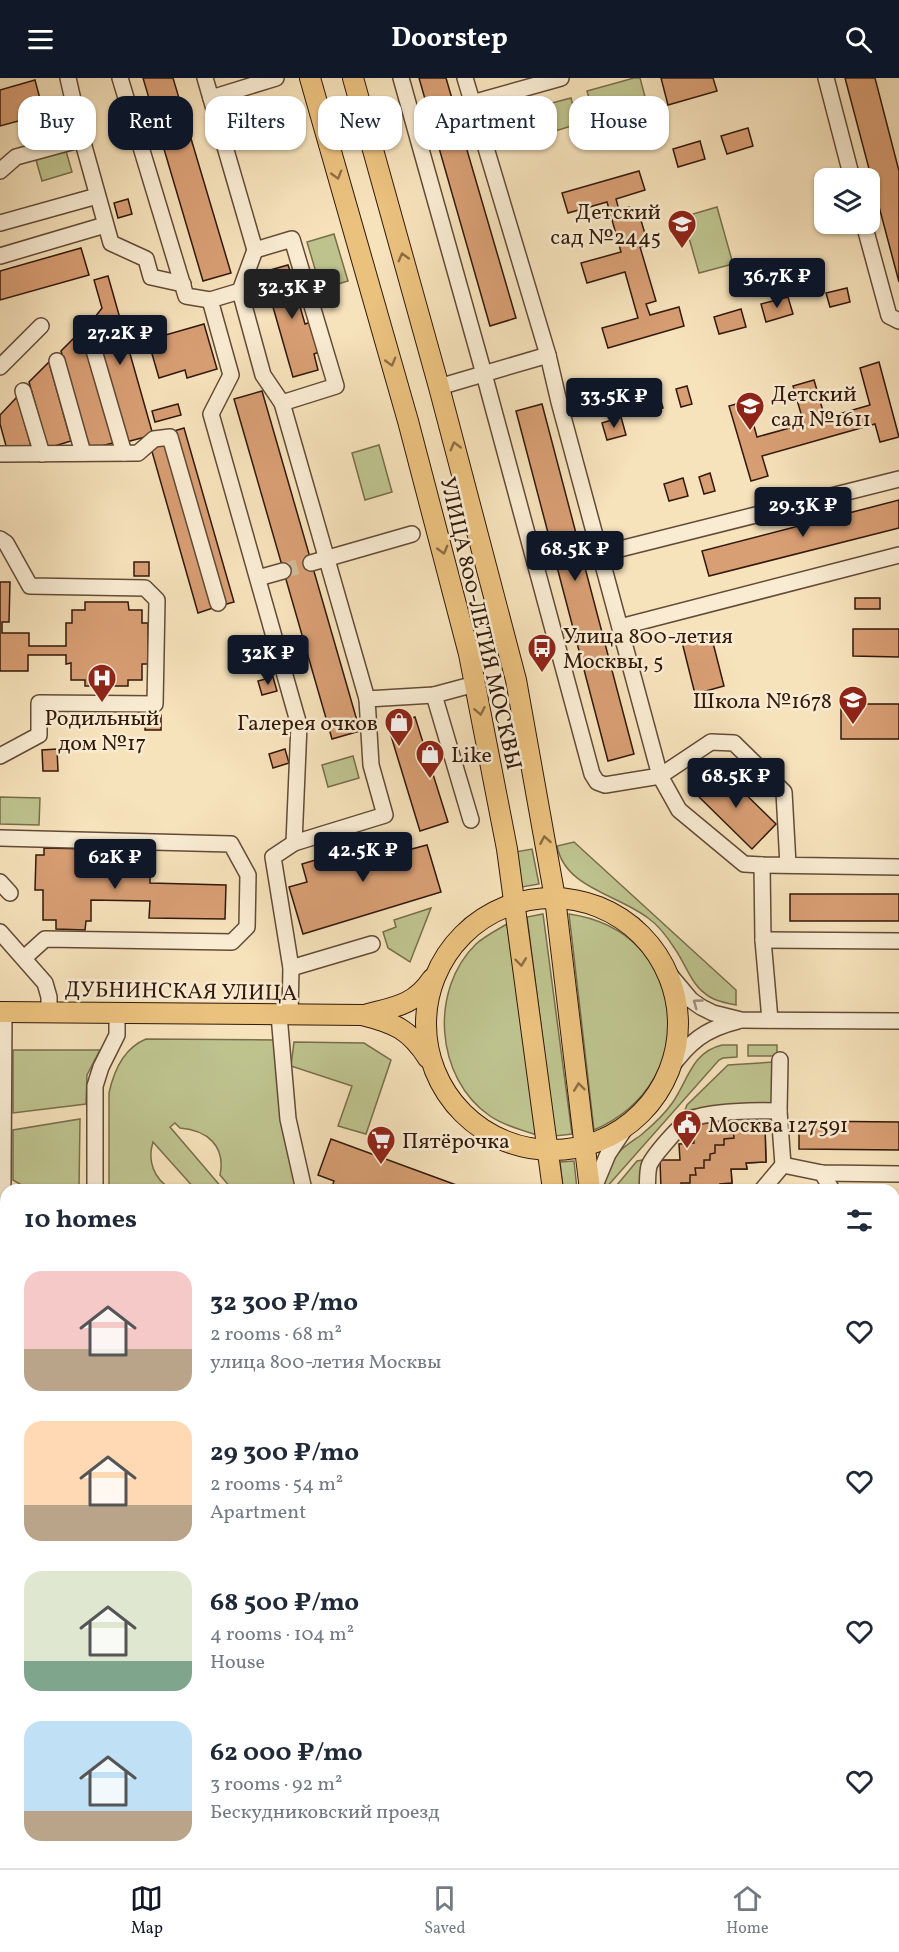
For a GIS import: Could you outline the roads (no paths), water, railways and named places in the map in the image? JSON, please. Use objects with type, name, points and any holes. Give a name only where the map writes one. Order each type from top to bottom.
[{"type":"main road","name":"УЛИЦА 800-ЛЕТИЯ МОСКВЫ","points":[[309,78],[408,421],[460,616],[475,684],[514,904],[552,1184]]},
{"type":"main road","name":"УЛИЦА 800-ЛЕТИЯ МОСКВЫ","points":[[353,78],[439,387],[516,680],[555,897],[590,1184]]},
{"type":"main road","points":[[555,897],[590,904],[621,918],[646,941],[665,969],[672,985],[677,1019],[674,1053],[669,1070],[652,1100],[628,1124],[614,1133],[586,1145],[548,1150],[514,1144],[483,1129],[457,1107],[447,1093],[435,1068],[428,1047],[426,1028],[430,994],[438,970],[452,948],[476,923],[514,904],[555,897]]},
{"type":"main road","name":"ДУБНИНСКАЯ УЛИЦА","points":[[362,1016],[398,1007],[414,999],[425,989],[438,970]]},
{"type":"main road","name":"ДУБНИНСКАЯ УЛИЦА","points":[[2,1012],[362,1016],[392,1023],[406,1031],[418,1042],[435,1068]]},
{"type":"street","points":[[68,78],[72,96]]},
{"type":"street","points":[[120,78],[186,296],[210,300],[240,291]]},
{"type":"street","points":[[205,78],[210,96]]},
{"type":"street","points":[[218,96],[276,78]]},
{"type":"street","points":[[401,78],[592,774],[597,782],[605,785],[660,776],[711,742],[734,743],[784,792],[788,865]]},
{"type":"street","points":[[465,78],[470,96]]},
{"type":"street","points":[[497,96],[561,78]]},
{"type":"street","points":[[826,78],[849,168]]},
{"type":"street","points":[[0,171],[16,157],[41,150]]},
{"type":"street","points":[[84,150],[111,243],[146,259],[152,277],[183,284]]},
{"type":"street","points":[[226,150],[255,250],[240,291],[263,375],[282,403],[367,699],[371,765],[385,815],[294,843],[273,857],[291,968],[285,1015],[288,1119],[303,1184]]},
{"type":"street","points":[[486,150],[548,355],[660,776],[679,810],[744,864],[899,867]]},
{"type":"street","points":[[0,223],[98,196]]},
{"type":"street","points":[[0,256],[105,225]]},
{"type":"street","points":[[867,234],[889,316],[899,321]]},
{"type":"street","points":[[255,250],[292,239],[336,386],[282,403]]},
{"type":"street","points":[[210,300],[231,375],[212,414],[299,725],[294,843]]},
{"type":"street","points":[[0,367],[41,326]]},
{"type":"street","points":[[88,330],[124,453]]},
{"type":"street","points":[[439,387],[548,355]]},
{"type":"street","points":[[57,361],[84,453]]},
{"type":"street","points":[[23,391],[42,454]]},
{"type":"street","points":[[0,454],[138,453],[154,439],[170,437],[218,603]]},
{"type":"street","points":[[600,554],[899,478]]},
{"type":"street","points":[[311,563],[412,534]]},
{"type":"street","points":[[0,539],[6,543],[30,586],[145,588],[156,600],[156,612],[155,704],[39,703],[39,735],[0,756]]},
{"type":"street","points":[[620,627],[899,555]]},
{"type":"street","points":[[258,578],[283,571]]},
{"type":"street","points":[[367,699],[434,694],[475,684]]},
{"type":"street","points":[[434,694],[471,820]]},
{"type":"street","points":[[0,838],[231,844],[248,875],[247,927],[232,942],[45,939],[24,958]]},
{"type":"street","points":[[762,866],[763,940],[770,1020]]},
{"type":"street","points":[[0,932],[45,982],[49,997],[49,1012]]},
{"type":"street","points":[[763,940],[899,941]]},
{"type":"street","points":[[291,968],[372,944]]},
{"type":"street","points":[[665,969],[691,1000],[701,1007],[712,1013],[741,1020],[899,1021]]},
{"type":"street","points":[[2,1012],[2,1184]]},
{"type":"street","points":[[95,1184],[95,1086],[101,1067],[117,1035],[117,1013]]},
{"type":"street","points":[[669,1070],[685,1049],[704,1033],[717,1026],[741,1020]]},
{"type":"street","points":[[767,1184],[783,1165],[779,1111],[780,1060]]},
{"type":"street","points":[[648,1184],[653,1156],[688,1120],[700,1116],[759,1110],[779,1111]]},
{"type":"street","points":[[594,1184],[608,1154],[628,1124]]},
{"type":"street","points":[[783,1165],[822,1173],[899,1174]]},
{"type":"street","points":[[822,1173],[828,1184]]},
{"type":"tunnel","points":[[283,571],[311,563]]},
{"type":"place","name":"Детский сад №2445","points":[[682,250]]},
{"type":"place","name":"Детский сад №1611","points":[[750,432]]},
{"type":"place","name":"Улица 800-летия Москвы, 5","points":[[542,674]]},
{"type":"place","name":"Родильный дом №17","points":[[102,704]]},
{"type":"place","name":"Школа №1678","points":[[853,726]]},
{"type":"place","name":"Галерея очков","points":[[399,748]]},
{"type":"place","name":"Like","points":[[430,780]]},
{"type":"place","name":"Москва 127591","points":[[687,1150]]},
{"type":"place","name":"Пятёрочка","points":[[381,1166]]}]
